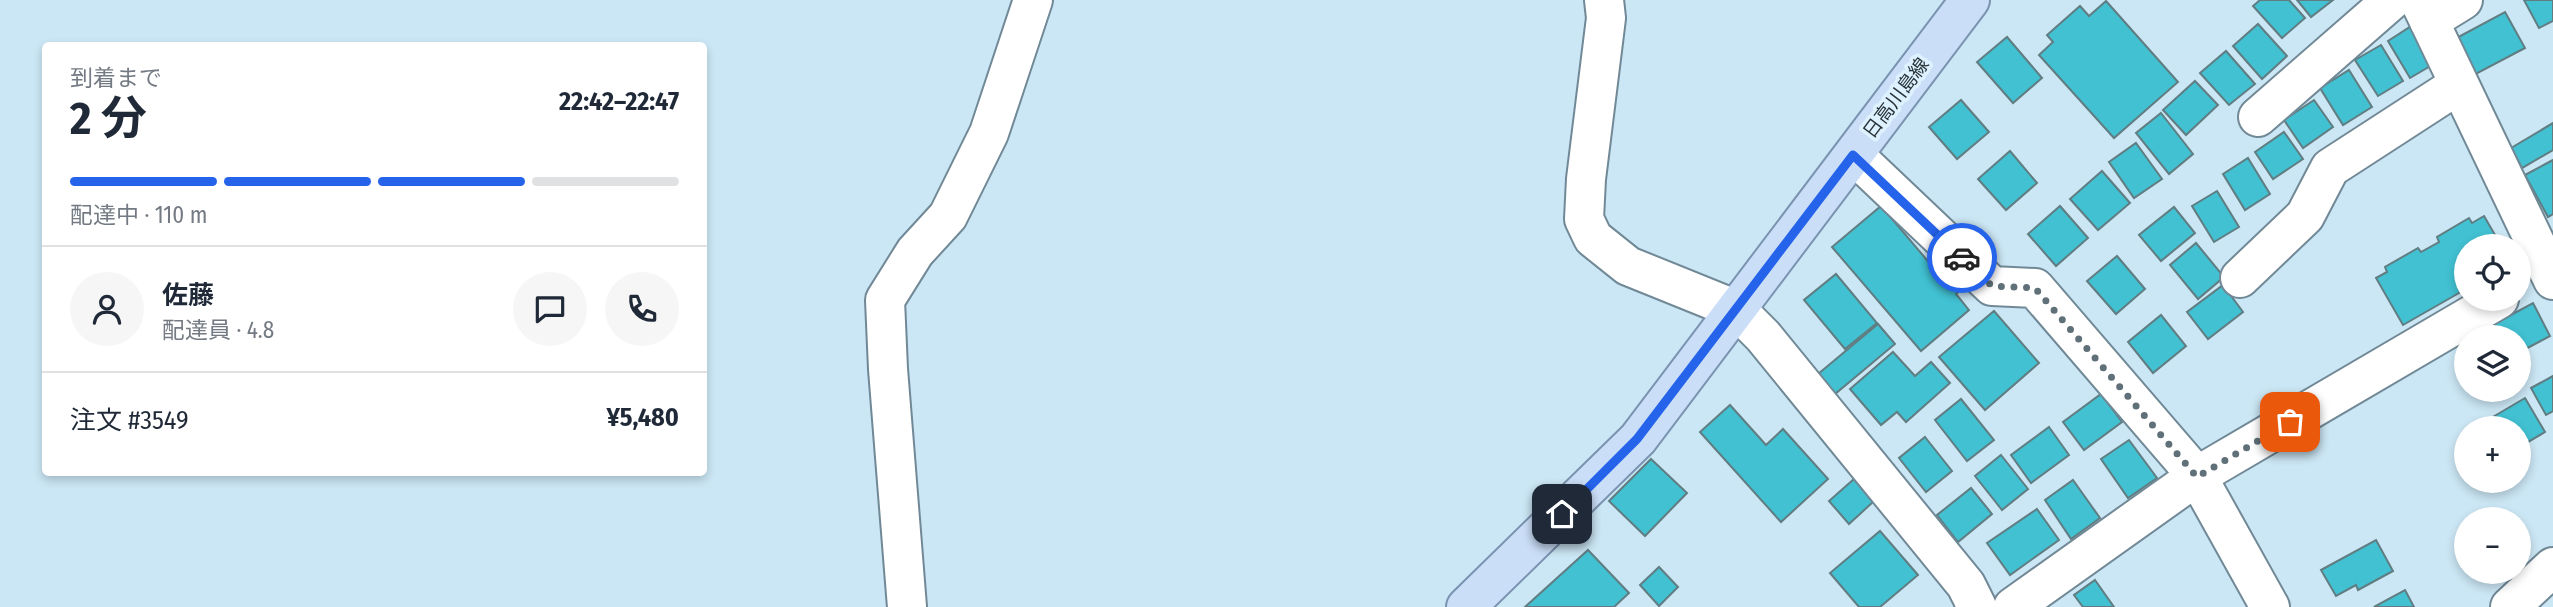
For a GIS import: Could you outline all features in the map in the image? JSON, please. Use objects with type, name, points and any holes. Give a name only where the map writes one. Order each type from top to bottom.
[{"type":"main road","name":"日高川島線","points":[[1466,607],[1637,439],[1970,0]]},
{"type":"street","points":[[907,607],[885,300],[915,252],[948,216],[989,133],[1033,0]]},
{"type":"street","points":[[1604,0],[1606,18],[1586,178],[1584,219],[1593,238],[1628,266],[1737,310],[1763,336],[1966,586],[1977,607]]},
{"type":"street","points":[[2258,117],[2392,0]]},
{"type":"street","points":[[2463,0],[2424,10],[2540,280]]},
{"type":"street","points":[[2240,278],[2305,216],[2330,168],[2458,85]]},
{"type":"street","points":[[1853,155],[1992,286],[2035,288],[2197,477],[2270,607]]},
{"type":"street","points":[[2013,607],[2197,477],[2479,311]]},
{"type":"street","points":[[2510,607],[2553,567]]},
{"type":"building","points":[[2260,0],[2289,0],[2305,18],[2282,38],[2253,6]]},
{"type":"building","points":[[2297,0],[2333,0],[2311,17]]},
{"type":"building","points":[[2524,0],[2553,0],[2553,21],[2539,28]]},
{"type":"building","points":[[2106,1],[2178,82],[2114,138],[2039,55],[2053,42],[2047,35],[2080,6],[2089,16]]},
{"type":"building","points":[[2505,12],[2525,48],[2470,77],[2451,41]]},
{"type":"building","points":[[2416,23],[2439,61],[2410,78],[2388,41]]},
{"type":"building","points":[[2258,24],[2287,56],[2262,79],[2233,46]]},
{"type":"building","points":[[2007,37],[2042,78],[2013,103],[1977,62]]},
{"type":"building","points":[[2381,45],[2403,81],[2378,96],[2355,60]]},
{"type":"building","points":[[2226,51],[2255,84],[2229,105],[2200,73]]},
{"type":"building","points":[[2349,70],[2372,107],[2343,125],[2320,88]]},
{"type":"building","points":[[2195,81],[2218,105],[2186,135],[2163,110]]},
{"type":"building","points":[[1961,100],[1989,132],[1957,159],[1929,127]]},
{"type":"building","points":[[2314,100],[2333,127],[2303,148],[2284,120]]},
{"type":"building","points":[[2161,113],[2193,154],[2169,174],[2136,133]]},
{"type":"building","points":[[2553,123],[2553,150],[2522,168],[2511,148]]},
{"type":"building","points":[[2284,132],[2303,159],[2273,179],[2255,152]]},
{"type":"building","points":[[2136,143],[2162,179],[2134,198],[2109,162]]},
{"type":"building","points":[[2010,151],[2037,183],[2006,210],[1978,179]]},
{"type":"building","points":[[2248,158],[2270,194],[2245,210],[2223,174]]},
{"type":"building","points":[[2553,160],[2553,214],[2548,217],[2525,175]]},
{"type":"building","points":[[2102,171],[2130,203],[2098,230],[2070,199]]},
{"type":"building","points":[[2217,191],[2239,227],[2214,242],[2192,206]]},
{"type":"building","points":[[1881,206],[1938,273],[1946,266],[1964,287],[1956,294],[1969,310],[1921,351],[1832,247]]},
{"type":"building","points":[[2060,206],[2088,238],[2056,266],[2028,234]]},
{"type":"building","points":[[2174,207],[2195,233],[2161,261],[2139,235]]},
{"type":"building","points":[[2484,216],[2494,234],[2454,234],[2454,296],[2403,325],[2376,278],[2387,272],[2385,267],[2418,248],[2421,252],[2439,242],[2437,237],[2469,218],[2472,223]]},
{"type":"building","points":[[2196,243],[2224,277],[2198,299],[2170,265]]},
{"type":"building","points":[[2117,256],[2145,289],[2116,314],[2087,281]]},
{"type":"building","points":[[1836,274],[1877,323],[1845,349],[1804,300]]},
{"type":"building","points":[[2223,285],[2243,312],[2208,339],[2187,312]]},
{"type":"building","points":[[2533,303],[2550,336],[2531,346],[2531,325],[2492,325],[2518,311],[2531,311]]},
{"type":"building","points":[[1994,311],[2039,363],[1985,410],[1939,357]]},
{"type":"building","points":[[2161,315],[2186,346],[2153,373],[2128,342]]},
{"type":"building","points":[[1878,324],[1895,344],[1835,394],[1818,374]]},
{"type":"building","points":[[1893,352],[1915,376],[1931,362],[1950,383],[1906,422],[1897,412],[1881,425],[1850,389]]},
{"type":"building","points":[[2553,376],[2553,411],[2546,415],[2531,388]]},
{"type":"building","points":[[2101,394],[2122,422],[2084,450],[2063,422]]},
{"type":"building","points":[[1961,399],[1994,440],[1967,461],[1935,420]]},
{"type":"building","points":[[2518,402],[2527,402],[2545,432],[2531,440],[2531,416],[2494,416]]},
{"type":"building","points":[[1730,405],[1766,445],[1783,429],[1828,479],[1781,522],[1700,432]]},
{"type":"building","points":[[2049,427],[2069,455],[2031,483],[2011,455]]},
{"type":"building","points":[[1925,437],[1952,471],[1926,492],[1899,458]]},
{"type":"building","points":[[2129,440],[2157,478],[2128,498],[2101,459]]},
{"type":"building","points":[[2001,455],[2028,489],[2002,510],[1975,476]]},
{"type":"building","points":[[1651,459],[1687,493],[1645,536],[1609,501]]},
{"type":"building","points":[[1854,479],[1873,502],[1849,524],[1829,501]]},
{"type":"building","points":[[2073,480],[2100,518],[2071,539],[2045,500]]},
{"type":"building","points":[[1971,488],[1992,514],[1958,542],[1937,515]]},
{"type":"building","points":[[2037,509],[2059,540],[2010,575],[1987,543]]},
{"type":"building","points":[[1880,531],[1918,575],[1880,607],[1859,607],[1830,573]]},
{"type":"building","points":[[2376,540],[2393,571],[2358,590],[2356,585],[2336,596],[2321,570]]},
{"type":"building","points":[[1588,550],[1629,593],[1614,607],[1525,607]]},
{"type":"building","points":[[1659,567],[1678,587],[1659,606],[1640,585]]},
{"type":"building","points":[[2095,580],[2114,607],[2083,607],[2074,595]]},
{"type":"building","points":[[2405,590],[2414,607],[2374,607]]},
{"type":"way so far","points":[[1962,258],[1992,286],[2035,288],[2197,477],[2290,422]]},
{"type":"route","points":[[1562,514],[1637,439],[1853,155],[1962,258]]}]
